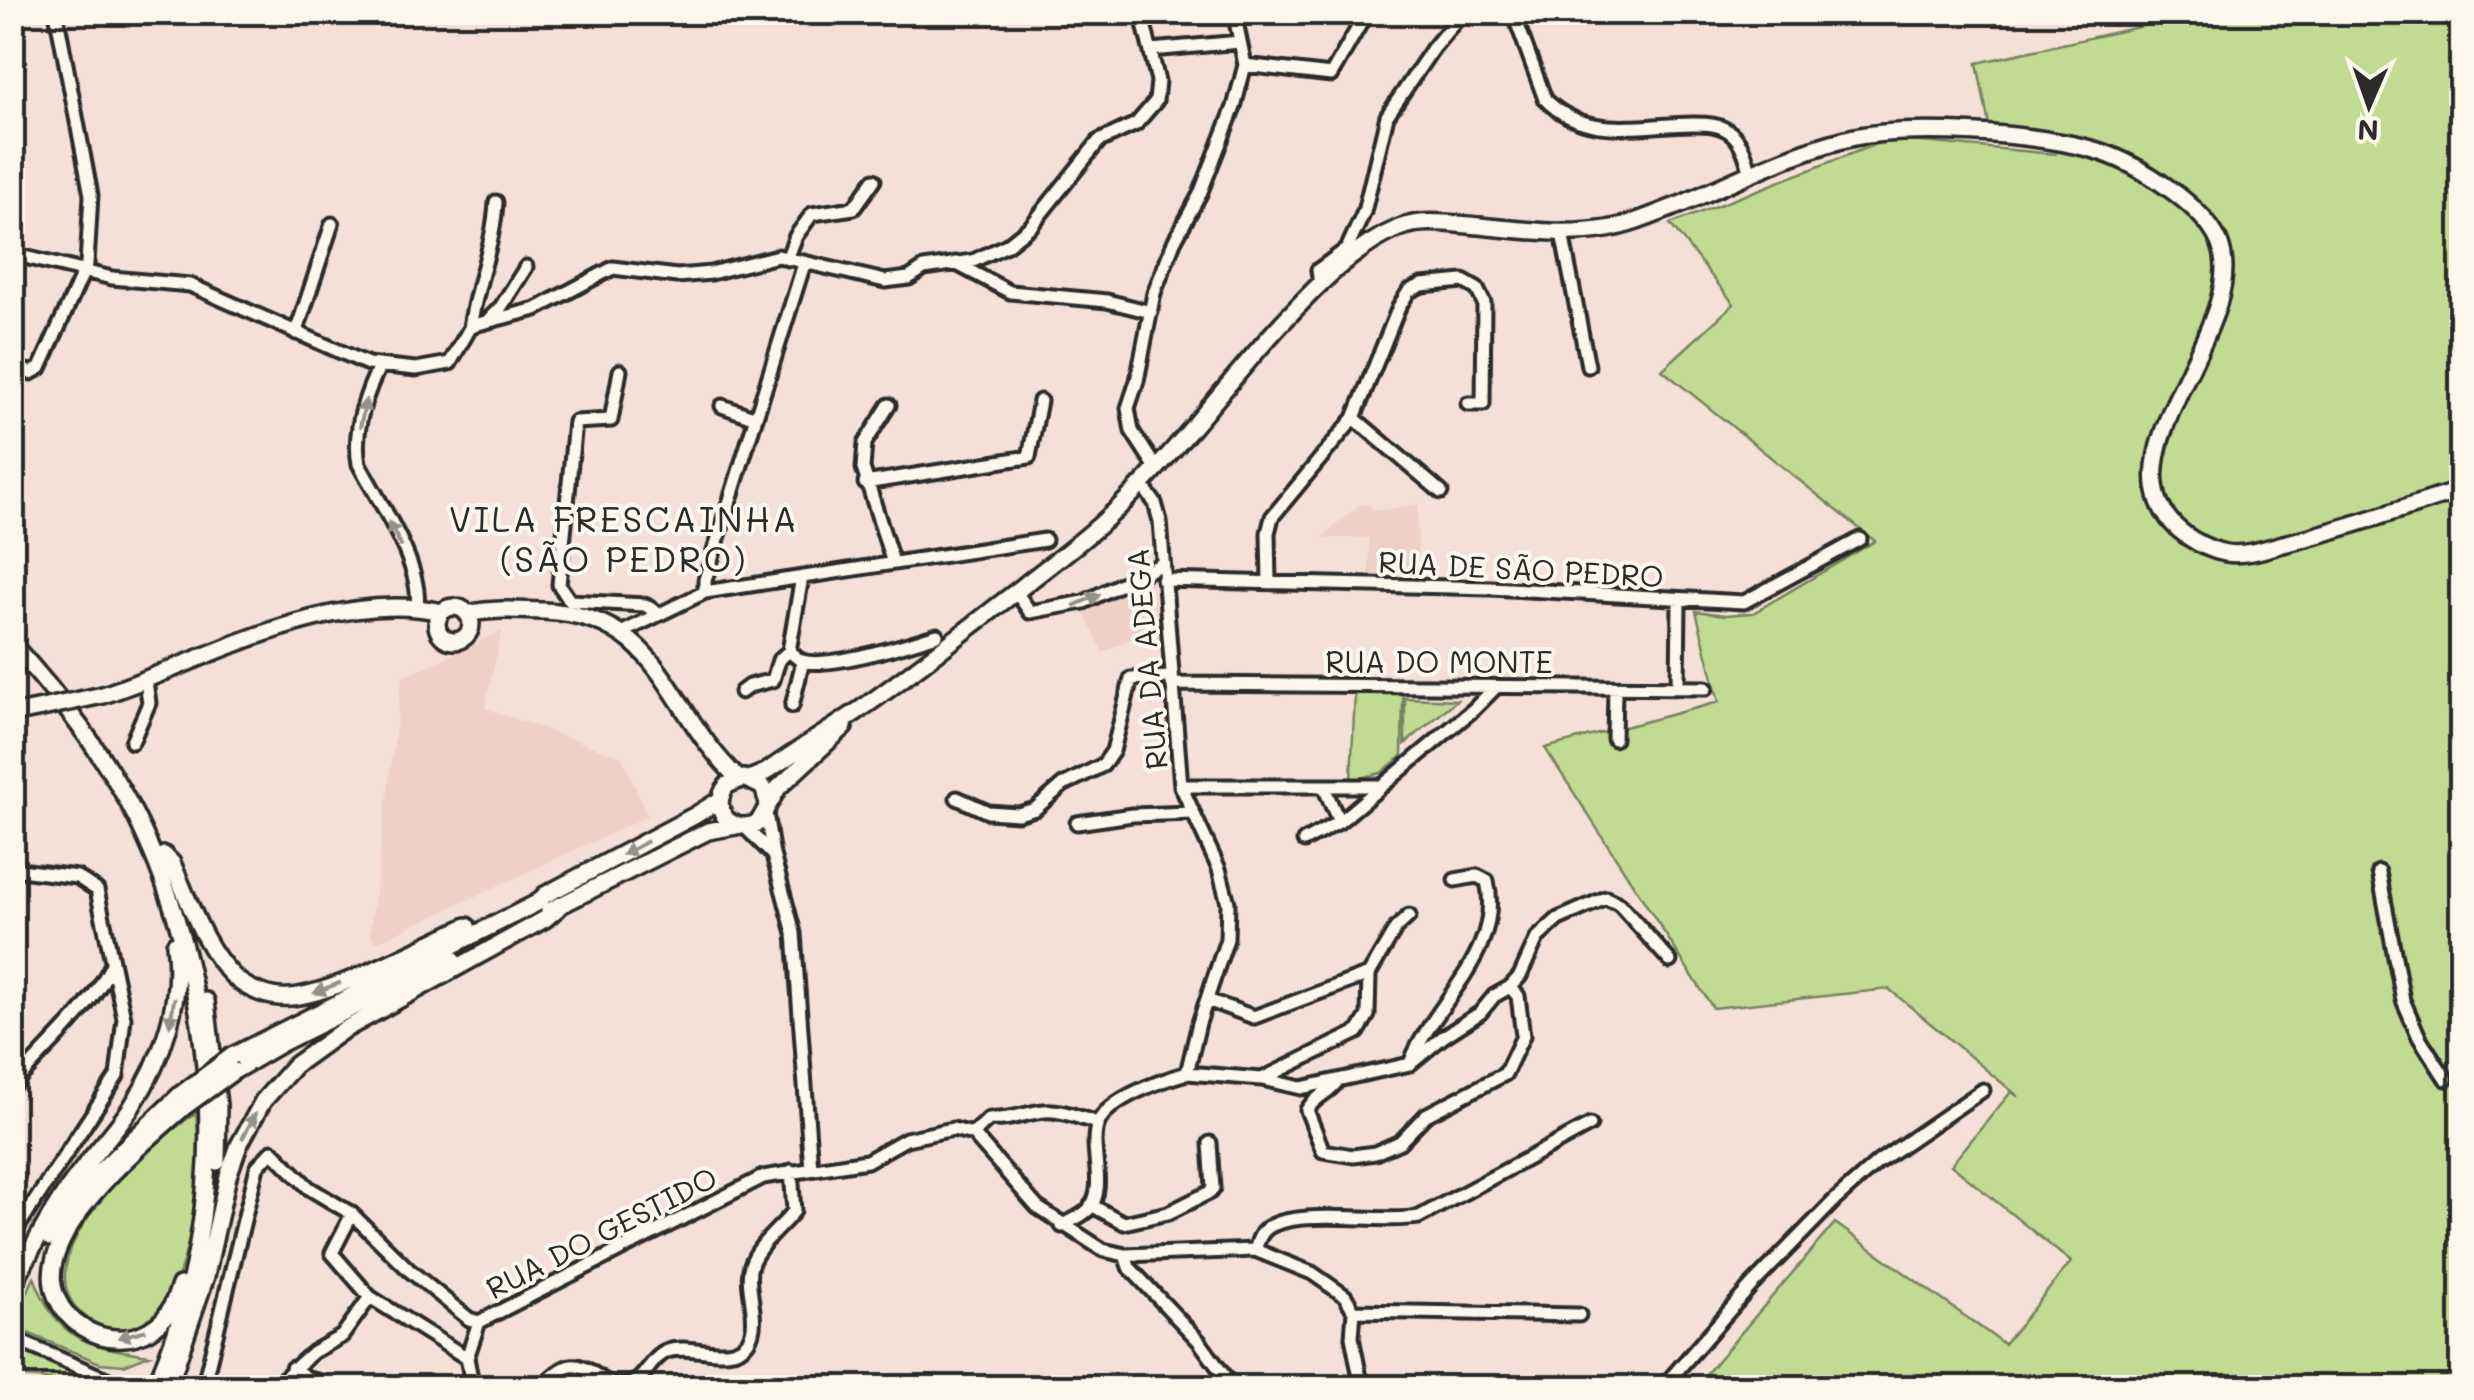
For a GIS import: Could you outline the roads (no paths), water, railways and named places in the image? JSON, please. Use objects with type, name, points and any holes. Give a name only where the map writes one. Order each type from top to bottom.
[{"type":"main road","points":[[12,1302],[42,1251],[97,1174],[183,1100],[233,1064],[537,903],[744,779],[766,772],[877,698],[1098,526],[1142,485],[1259,348],[1320,285],[1373,241],[1406,225],[1438,223],[1562,233],[1630,225],[1840,141],[1876,134],[1926,132],[2048,140],[2102,152],[2140,170],[2176,194],[2219,242],[2224,270],[2219,300],[2158,448],[2154,476],[2158,504],[2176,527],[2196,542],[2224,553],[2252,552],[2462,490]]},
{"type":"main road","points":[[439,619],[455,607],[468,622]]},
{"type":"main road","points":[[12,714],[103,695],[236,643],[325,617],[417,608],[439,619]]},
{"type":"main road","points":[[439,619],[442,636],[452,640],[462,638],[468,622],[495,610],[571,612],[594,617],[623,632],[641,648],[714,756],[763,788],[767,808]]},
{"type":"main road","points":[[12,633],[63,690],[107,751],[164,855],[204,983],[218,1105],[217,1159],[202,1285]]},
{"type":"main road","points":[[12,644],[57,693],[100,754],[135,816],[176,915],[194,984],[207,1106],[207,1157],[193,1265],[183,1308],[154,1388]]},
{"type":"main road","points":[[168,1388],[202,1285],[239,1145],[262,1101],[295,1065],[342,1030],[558,908],[708,831],[758,823],[778,788],[877,698]]},
{"type":"main road","points":[[714,756],[723,816],[741,826]]},
{"type":"main road","points":[[164,855],[172,863],[218,957],[236,979],[260,993],[286,998],[315,994],[534,896],[545,895]]},
{"type":"main road","points":[[233,1064],[542,912],[558,908]]},
{"type":"main road","points":[[12,1287],[72,1182],[132,1106],[154,1067],[169,1028],[177,983],[173,928],[176,915]]},
{"type":"main road","points":[[183,1100],[79,1215],[54,1260],[52,1283],[62,1310],[78,1326],[96,1336],[138,1336],[158,1324],[172,1306],[193,1265]]},
{"type":"street","points":[[12,365],[31,373],[40,368],[84,270],[90,177],[56,12]]},
{"type":"street","points":[[470,328],[536,309],[613,268],[677,276],[711,273],[778,256],[885,281],[909,278],[924,268],[973,260],[1007,245],[1032,226],[1100,141],[1136,124],[1156,100],[1158,81],[1141,12]]},
{"type":"street","points":[[1156,468],[1132,431],[1128,408],[1150,312],[1174,242],[1220,146],[1245,65],[1234,12]]},
{"type":"street","points":[[1245,65],[1331,75],[1367,12]]},
{"type":"street","points":[[1320,285],[1318,270],[1347,249],[1364,212],[1387,116],[1463,12]]},
{"type":"street","points":[[1514,12],[1545,98],[1562,112],[1589,126],[1604,128],[1714,124],[1731,133],[1746,153],[1751,174]]},
{"type":"street","points":[[1150,50],[1240,42]]},
{"type":"street","points":[[787,259],[806,218],[854,208],[874,180]]},
{"type":"street","points":[[12,254],[112,278],[190,285],[339,353],[380,366],[416,368],[450,363],[470,328],[496,217],[496,202]]},
{"type":"street","points":[[296,333],[332,224]]},
{"type":"street","points":[[1562,233],[1588,366]]},
{"type":"street","points":[[955,263],[1010,292],[1107,301],[1150,312]]},
{"type":"street","points":[[706,592],[705,580],[804,264]]},
{"type":"street","points":[[486,321],[501,308],[526,267]]},
{"type":"street","points":[[1270,583],[1268,532],[1272,517],[1354,418],[1399,306],[1409,291],[1422,285],[1463,281],[1477,290],[1484,303],[1483,404],[1468,404]]},
{"type":"street","points":[[380,366],[363,406],[356,450],[359,464],[420,590],[417,608]]},
{"type":"street","points":[[620,371],[611,420],[575,422],[560,585],[570,601],[645,606],[654,616]]},
{"type":"street","points":[[865,482],[1029,458],[1040,401]]},
{"type":"street","points":[[888,405],[865,443],[865,482],[893,563]]},
{"type":"street","points":[[722,406],[756,418]]},
{"type":"street","points":[[1354,418],[1442,492]]},
{"type":"street","name":"RUA DA ADEGA","points":[[1142,485],[1160,521],[1182,786],[1218,869],[1228,903],[1227,939],[1187,1073]]},
{"type":"street","name":"RUA DE SÃO PEDRO","points":[[1163,580],[1490,588],[1744,602],[1860,539]]},
{"type":"street","points":[[623,632],[706,592],[1045,540]]},
{"type":"street","points":[[1016,592],[1030,612],[1068,607],[1162,564]]},
{"type":"street","points":[[742,692],[749,686],[773,680],[779,660],[789,651],[802,578]]},
{"type":"street","points":[[1678,688],[1679,600]]},
{"type":"street","points":[[641,648],[654,616]]},
{"type":"street","points":[[789,651],[803,661],[875,654],[937,635]]},
{"type":"street","points":[[792,706],[803,661]]},
{"type":"street","name":"RUA DO MONTE","points":[[957,798],[988,812],[1018,814],[1103,764],[1113,751],[1131,680],[1706,688]]},
{"type":"street","points":[[132,742],[149,702],[146,681]]},
{"type":"street","points":[[1304,841],[1339,822],[1496,687]]},
{"type":"street","points":[[1614,739],[1615,688]]},
{"type":"street","points":[[1182,786],[1382,786]]},
{"type":"street","points":[[1324,787],[1339,822]]},
{"type":"street","points":[[767,808],[773,855],[794,934],[811,1169]]},
{"type":"street","points":[[1077,823],[1132,815],[1192,813]]},
{"type":"street","points":[[741,826],[773,855]]},
{"type":"street","points":[[12,869],[77,877],[96,890],[124,1018],[117,1076],[12,1236]]},
{"type":"street","points":[[2379,872],[2403,1000],[2446,1078]]},
{"type":"street","points":[[1410,1064],[1418,1042],[1456,992],[1486,936],[1492,898],[1488,881],[1477,876],[1456,880]]},
{"type":"street","points":[[1062,1226],[1088,1211],[1096,1197],[1098,1124],[1104,1114],[1157,1081],[1187,1073],[1262,1079],[1301,1088],[1410,1064],[1510,987],[1520,976],[1537,938],[1558,919],[1606,898],[1619,904],[1670,960]]},
{"type":"street","points":[[1262,1079],[1358,1032],[1368,1016],[1369,974],[1396,928],[1409,916]]},
{"type":"street","points":[[12,1088],[99,992],[112,964]]},
{"type":"street","points":[[1207,1000],[1254,1017],[1369,974]]},
{"type":"street","points":[[1338,1080],[1331,1091],[1315,1097],[1307,1110],[1323,1151],[1353,1156],[1375,1154],[1400,1142],[1426,1115],[1506,1074],[1522,1036],[1518,996],[1510,987]]},
{"type":"street","points":[[1662,1388],[1751,1286],[1835,1200],[1878,1162],[1983,1090]]},
{"type":"street","name":"RUA DO GESTIDO","points":[[473,1388],[467,1358],[479,1322],[764,1177],[866,1161],[906,1139],[953,1129],[973,1134],[988,1119],[1014,1119],[1050,1110],[1098,1124]]},
{"type":"street","points":[[1255,1250],[1262,1232],[1278,1223],[1419,1217],[1590,1124]]},
{"type":"street","points":[[973,1134],[1037,1207],[1103,1250],[1125,1255],[1255,1250],[1312,1273],[1345,1296],[1354,1311],[1352,1337],[1362,1388]]},
{"type":"street","points":[[1092,1205],[1124,1222],[1168,1213],[1210,1192],[1210,1142]]},
{"type":"street","points":[[203,1388],[257,1166],[272,1151],[309,1188],[352,1214],[409,1270],[469,1319],[479,1322]]},
{"type":"street","points":[[540,1388],[568,1366],[576,1366],[611,1385],[627,1386],[668,1351],[738,1350],[752,1331],[750,1266],[794,1211],[791,1172]]},
{"type":"street","points":[[352,1214],[332,1253],[370,1297],[467,1358]]},
{"type":"street","points":[[1125,1255],[1129,1267],[1198,1341],[1233,1388]]},
{"type":"street","points":[[274,1388],[312,1352],[342,1336],[370,1297]]},
{"type":"street","points":[[1354,1311],[1579,1315]]},
{"type":"street","points":[[12,1338],[128,1388]]},
{"type":"street","points":[[292,1368],[309,1379],[342,1388]]},
{"type":"district","name":"VILA FRESCAINHA (SÃO PEDRO)","points":[[624,538]]}]
